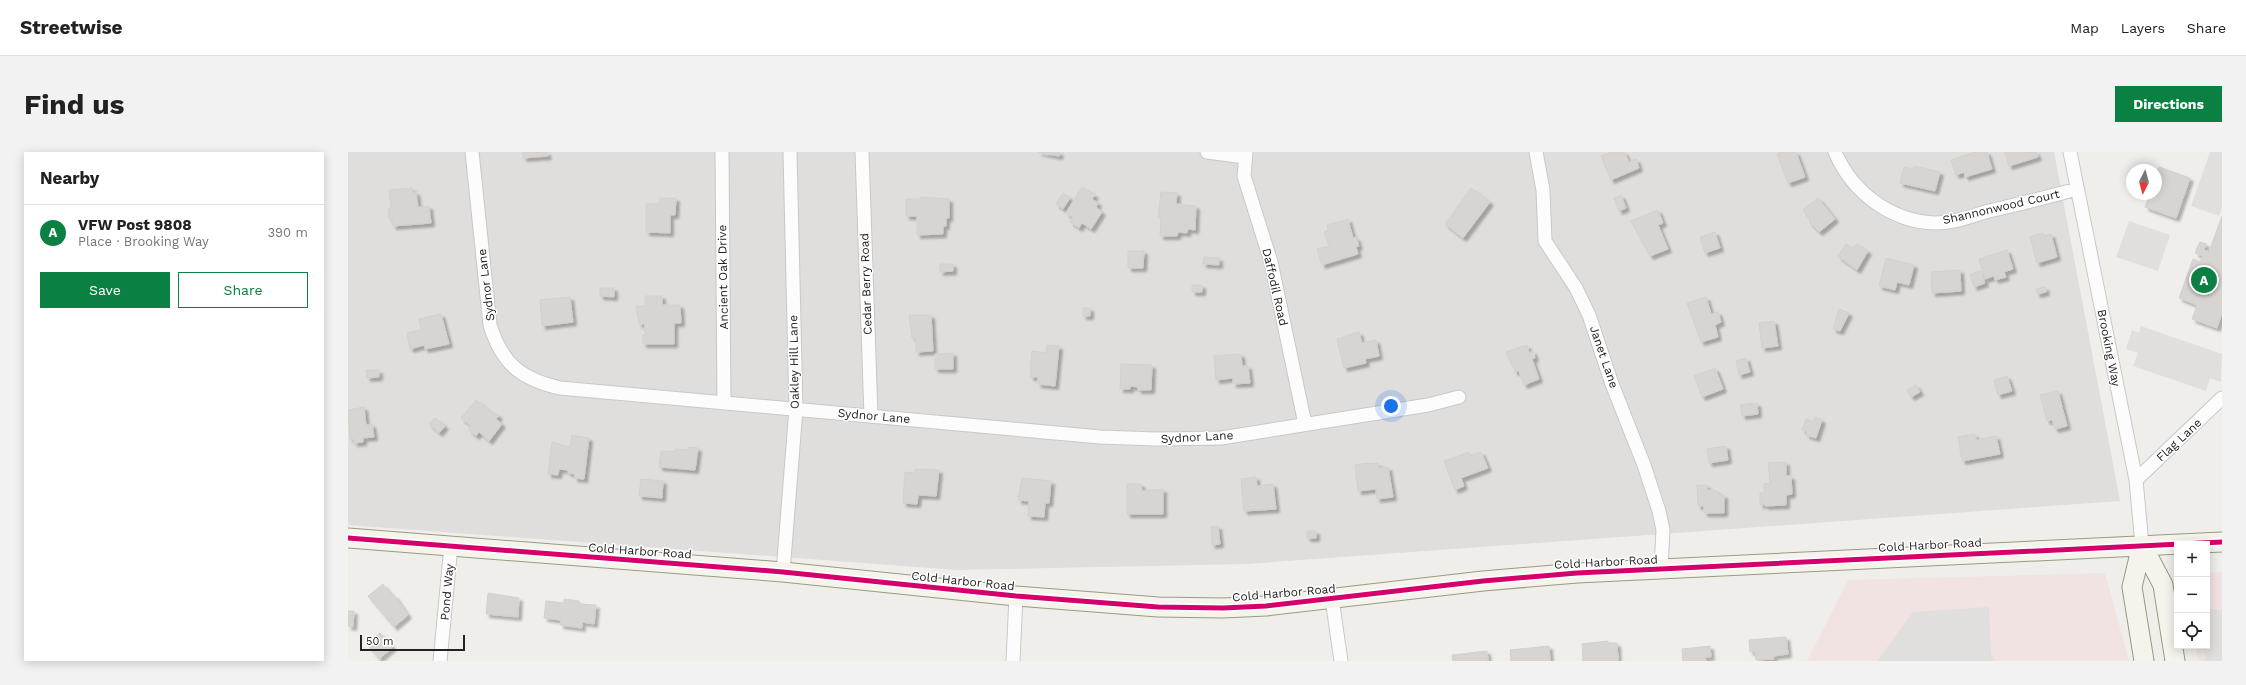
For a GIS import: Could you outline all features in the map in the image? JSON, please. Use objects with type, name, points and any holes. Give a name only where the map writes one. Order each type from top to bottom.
[{"type":"main road","name":"Cold Harbor Road","points":[[348,538],[783,572],[1016,596],[1158,607],[1223,608],[1332,599],[1483,580],[1661,568],[2222,542]]},
{"type":"main road","points":[[2142,545],[2132,587],[2144,661]]},
{"type":"main road","points":[[2142,545],[2163,585],[2175,661]]},
{"type":"street","name":"Sydnor Lane","points":[[472,152],[488,314],[494,338],[510,364],[522,375],[539,383],[560,388],[796,410],[1100,437],[1156,439],[1221,438],[1428,405],[1459,396]]},
{"type":"street","name":"Ancient Oak Drive","points":[[722,152],[724,403]]},
{"type":"street","name":"Oakley Hill Lane","points":[[783,572],[796,410],[790,152]]},
{"type":"street","name":"Cedar Berry Road","points":[[862,152],[871,416]]},
{"type":"street","points":[[1207,152],[1245,155]]},
{"type":"street","name":"Janet Lane","points":[[1536,152],[1543,190],[1545,241],[1576,288],[1589,315],[1612,384],[1644,465],[1659,510],[1663,530],[1661,568]]},
{"type":"street","name":"Shannonwood Court","points":[[1835,152],[1843,169],[1869,199],[1900,217],[1918,221],[1950,221],[2077,189]]},
{"type":"street","name":"Brooking Way","points":[[2070,152],[2136,480],[2142,545]]},
{"type":"street","name":"Daffodil Road","points":[[1245,155],[1244,176],[1270,262],[1305,424]]},
{"type":"street","name":"Flag Lane","points":[[2136,480],[2222,398]]},
{"type":"street","name":"Pond Way","points":[[440,661],[451,546]]},
{"type":"street","points":[[1012,661],[1016,596]]},
{"type":"street","points":[[1332,599],[1341,661]]},
{"type":"shaded area","points":[[348,152],[2054,152],[2120,501],[1247,564],[957,570],[348,525]]},
{"type":"shaded area","points":[[2210,152],[2222,152],[2222,207],[2219,216],[2191,206]]},
{"type":"shaded area","points":[[2129,221],[2170,235],[2158,271],[2116,257]]},
{"type":"shaded area","points":[[2141,326],[2222,354],[2221,382],[2210,378],[2206,391],[2133,366],[2138,353],[2126,349],[2132,330],[2139,333]]},
{"type":"shaded area","points":[[2222,572],[2222,661],[2198,661],[2196,649],[2210,649],[2210,573]]},
{"type":"shaded area","points":[[2105,573],[2129,661],[1807,661],[1848,580]]},
{"type":"shaded area","points":[[1989,607],[1991,654],[1995,661],[1877,661],[1913,612]]},
{"type":"shaded area","points":[[2210,609],[2222,610],[2222,661],[2206,661],[2204,649],[2210,649]]},
{"type":"building","points":[[523,152],[547,152],[548,156],[523,158]]},
{"type":"building","points":[[1038,152],[1060,152],[1059,156]]},
{"type":"building","points":[[1611,152],[1624,152],[1629,162],[1636,159],[1639,168],[1611,180],[1601,156]]},
{"type":"building","points":[[1782,152],[1796,152],[1805,177],[1788,183],[1777,154]]},
{"type":"building","points":[[1975,152],[1987,152],[1992,169],[1965,177],[1964,172],[1956,175],[1951,160]]},
{"type":"building","points":[[2005,152],[2036,152],[2038,157],[2009,166]]},
{"type":"building","points":[[1914,166],[1940,172],[1935,191],[1900,183],[1904,167],[1913,169]]},
{"type":"building","points":[[2162,168],[2190,178],[2176,218],[2145,207],[2148,200],[2162,200]]},
{"type":"building","points":[[1082,187],[1095,195],[1092,199],[1098,203],[1096,207],[1102,212],[1091,229],[1082,223],[1079,228],[1070,222],[1073,217],[1066,213]]},
{"type":"building","points":[[412,188],[413,193],[416,192],[418,207],[429,206],[431,223],[393,226],[392,219],[389,219],[388,209],[391,209],[389,190]]},
{"type":"building","points":[[1471,188],[1490,202],[1463,238],[1445,224]]},
{"type":"building","points":[[1161,192],[1177,193],[1176,204],[1196,206],[1195,230],[1188,229],[1187,233],[1178,232],[1177,236],[1160,236],[1161,217],[1158,217]]},
{"type":"building","points":[[1063,193],[1070,198],[1063,209],[1056,204]]},
{"type":"building","points":[[1621,195],[1626,208],[1619,211],[1614,198]]},
{"type":"building","points":[[920,197],[949,199],[949,218],[946,218],[946,226],[943,226],[943,234],[917,235],[917,216],[906,216],[906,199],[920,199]]},
{"type":"building","points":[[660,198],[676,198],[675,215],[670,215],[670,233],[646,232],[646,204],[660,204]]},
{"type":"building","points":[[1818,198],[1835,219],[1819,232],[1809,222],[1811,221],[1803,210]]},
{"type":"building","points":[[1658,210],[1663,223],[1658,225],[1668,249],[1650,256],[1631,221]]},
{"type":"building","points":[[2222,216],[2222,313],[2217,328],[2192,319],[2197,305],[2179,298],[2193,259],[2200,262],[2203,256],[2195,253],[2200,242],[2206,244],[2204,250],[2209,252]]},
{"type":"building","points":[[1348,219],[1353,238],[1356,237],[1359,246],[1356,247],[1358,254],[1322,265],[1317,249],[1329,246],[1324,232],[1328,230],[1327,225]]},
{"type":"building","points":[[1715,232],[1720,248],[1705,253],[1700,237]]},
{"type":"building","points":[[2043,233],[2044,236],[2051,234],[2057,257],[2037,263],[2030,237]]},
{"type":"building","points":[[1846,244],[1853,248],[1857,244],[1868,251],[1857,270],[1838,256]]},
{"type":"building","points":[[2007,250],[2013,269],[2004,272],[2006,277],[1995,280],[1994,276],[1985,279],[1979,259]]},
{"type":"building","points":[[1128,251],[1144,251],[1143,268],[1128,268]]},
{"type":"building","points":[[1204,257],[1219,258],[1219,265],[1203,264]]},
{"type":"building","points":[[1886,258],[1914,265],[1909,285],[1897,282],[1895,290],[1879,286]]},
{"type":"building","points":[[940,264],[953,264],[953,271],[940,272]]},
{"type":"building","points":[[1960,270],[1961,291],[1932,293],[1931,272]]},
{"type":"building","points":[[1981,271],[1985,283],[1974,287],[1970,274]]},
{"type":"building","points":[[1192,285],[1202,285],[1202,292],[1192,292]]},
{"type":"building","points":[[2045,287],[2046,292],[2037,294],[2036,289]]},
{"type":"building","points":[[600,288],[614,288],[614,297],[600,296]]},
{"type":"building","points":[[645,296],[662,296],[662,305],[680,305],[681,323],[674,323],[674,344],[643,344],[643,335],[646,335],[644,331],[645,324],[639,324],[636,306],[645,306]]},
{"type":"building","points":[[570,297],[573,322],[542,326],[540,300]]},
{"type":"building","points":[[1706,297],[1711,314],[1718,312],[1721,322],[1715,325],[1718,337],[1701,342],[1687,303]]},
{"type":"building","points":[[1083,308],[1090,308],[1090,316],[1083,316]]},
{"type":"building","points":[[1839,309],[1849,313],[1840,331],[1833,329]]},
{"type":"building","points":[[441,314],[449,344],[425,349],[424,345],[410,349],[407,333],[421,330],[419,319]]},
{"type":"building","points":[[909,315],[931,315],[933,351],[916,352],[916,338],[912,338]]},
{"type":"building","points":[[1774,321],[1778,346],[1762,348],[1759,323]]},
{"type":"building","points":[[1359,332],[1362,343],[1376,340],[1379,356],[1365,359],[1366,363],[1344,368],[1337,339]]},
{"type":"building","points":[[1047,345],[1059,346],[1055,386],[1038,384],[1038,377],[1030,377],[1032,351],[1046,353]]},
{"type":"building","points":[[1527,345],[1529,353],[1533,351],[1535,358],[1532,359],[1539,379],[1524,385],[1519,371],[1515,372],[1506,352]]},
{"type":"building","points":[[953,353],[953,369],[935,369],[935,354]]},
{"type":"building","points":[[1241,354],[1242,366],[1248,366],[1250,383],[1233,384],[1233,378],[1216,380],[1214,356]]},
{"type":"building","points":[[1746,358],[1750,372],[1739,375],[1736,361]]},
{"type":"building","points":[[1121,364],[1152,365],[1151,390],[1138,390],[1138,387],[1130,386],[1130,389],[1120,389]]},
{"type":"building","points":[[1715,368],[1723,389],[1702,397],[1694,376]]},
{"type":"building","points":[[366,370],[379,370],[379,377],[367,378]]},
{"type":"building","points":[[2007,376],[2012,391],[1998,395],[1994,380]]},
{"type":"building","points":[[1916,385],[1920,392],[1911,397],[1907,390]]},
{"type":"building","points":[[2058,391],[2067,426],[2055,429],[2052,420],[2047,421],[2040,395]]},
{"type":"building","points":[[476,400],[495,415],[496,413],[499,416],[496,419],[502,424],[489,441],[479,432],[476,436],[469,430],[471,426],[461,418]]},
{"type":"building","points":[[1757,403],[1758,414],[1742,416],[1740,405]]},
{"type":"building","points":[[364,407],[366,425],[372,424],[374,437],[363,438],[363,442],[354,443],[354,439],[350,439],[348,410]]},
{"type":"building","points":[[1815,417],[1822,420],[1816,438],[1806,435],[1807,432],[1802,430],[1806,419],[1813,422]]},
{"type":"building","points":[[435,418],[445,426],[439,433],[429,424]]},
{"type":"building","points":[[1975,434],[1976,440],[1996,436],[2000,454],[1962,461],[1958,437]]},
{"type":"building","points":[[572,435],[589,438],[584,479],[574,478],[575,474],[568,473],[568,470],[559,469],[558,475],[548,474],[552,442],[570,447]]},
{"type":"building","points":[[1726,446],[1728,460],[1709,463],[1707,449]]},
{"type":"building","points":[[688,447],[698,448],[695,470],[659,467],[661,451],[674,452],[675,449],[688,450]]},
{"type":"building","points":[[1469,452],[1470,456],[1481,452],[1488,468],[1461,478],[1464,486],[1455,490],[1444,461]]},
{"type":"building","points":[[1786,462],[1786,476],[1791,476],[1792,494],[1786,495],[1786,505],[1760,505],[1760,493],[1764,493],[1764,484],[1770,483],[1768,463]]},
{"type":"building","points":[[1378,463],[1379,468],[1388,467],[1393,497],[1377,499],[1376,489],[1358,491],[1355,465]]},
{"type":"building","points":[[915,469],[939,470],[936,496],[918,495],[917,504],[903,503],[905,472],[915,473]]},
{"type":"building","points":[[1256,477],[1257,486],[1273,484],[1276,509],[1244,511],[1241,479]]},
{"type":"building","points":[[1022,478],[1051,481],[1049,503],[1045,503],[1044,517],[1028,516],[1029,501],[1018,500]]},
{"type":"building","points":[[641,479],[663,481],[662,498],[639,496]]},
{"type":"building","points":[[1127,484],[1141,484],[1142,491],[1163,489],[1163,514],[1127,514]]},
{"type":"building","points":[[1697,485],[1707,485],[1707,490],[1714,490],[1718,492],[1718,495],[1724,495],[1724,513],[1704,513],[1704,506],[1698,506]]},
{"type":"building","points":[[1218,526],[1220,544],[1212,545],[1211,527]]},
{"type":"building","points":[[1307,531],[1316,531],[1316,538],[1307,538]]},
{"type":"building","points":[[383,584],[393,597],[394,595],[408,615],[394,627],[368,596]]},
{"type":"building","points":[[488,593],[519,598],[518,617],[486,614]]},
{"type":"building","points":[[564,599],[579,601],[579,604],[596,605],[594,624],[582,622],[582,628],[560,625],[561,620],[544,618],[546,601],[564,603]]},
{"type":"building","points":[[348,611],[354,611],[353,627],[348,626]]},
{"type":"building","points":[[380,633],[393,647],[379,659],[367,644]]},
{"type":"building","points":[[1786,637],[1788,654],[1773,656],[1774,659],[1756,660],[1755,651],[1750,652],[1749,640]]},
{"type":"building","points":[[1608,641],[1608,643],[1617,643],[1618,661],[1583,661],[1582,644]]},
{"type":"building","points":[[1549,646],[1550,661],[1511,661],[1510,650]]},
{"type":"building","points":[[1710,646],[1711,657],[1705,657],[1706,661],[1683,661],[1682,649]]},
{"type":"building","points":[[1487,651],[1488,661],[1453,661],[1452,655]]},
{"type":"cycle path","points":[[348,538],[783,572],[1016,596],[1158,607],[1223,608],[1266,606],[1483,581],[1577,573],[2222,542]]},
{"type":"place","name":"VFW Post 9808","points":[[2204,280]]}]
